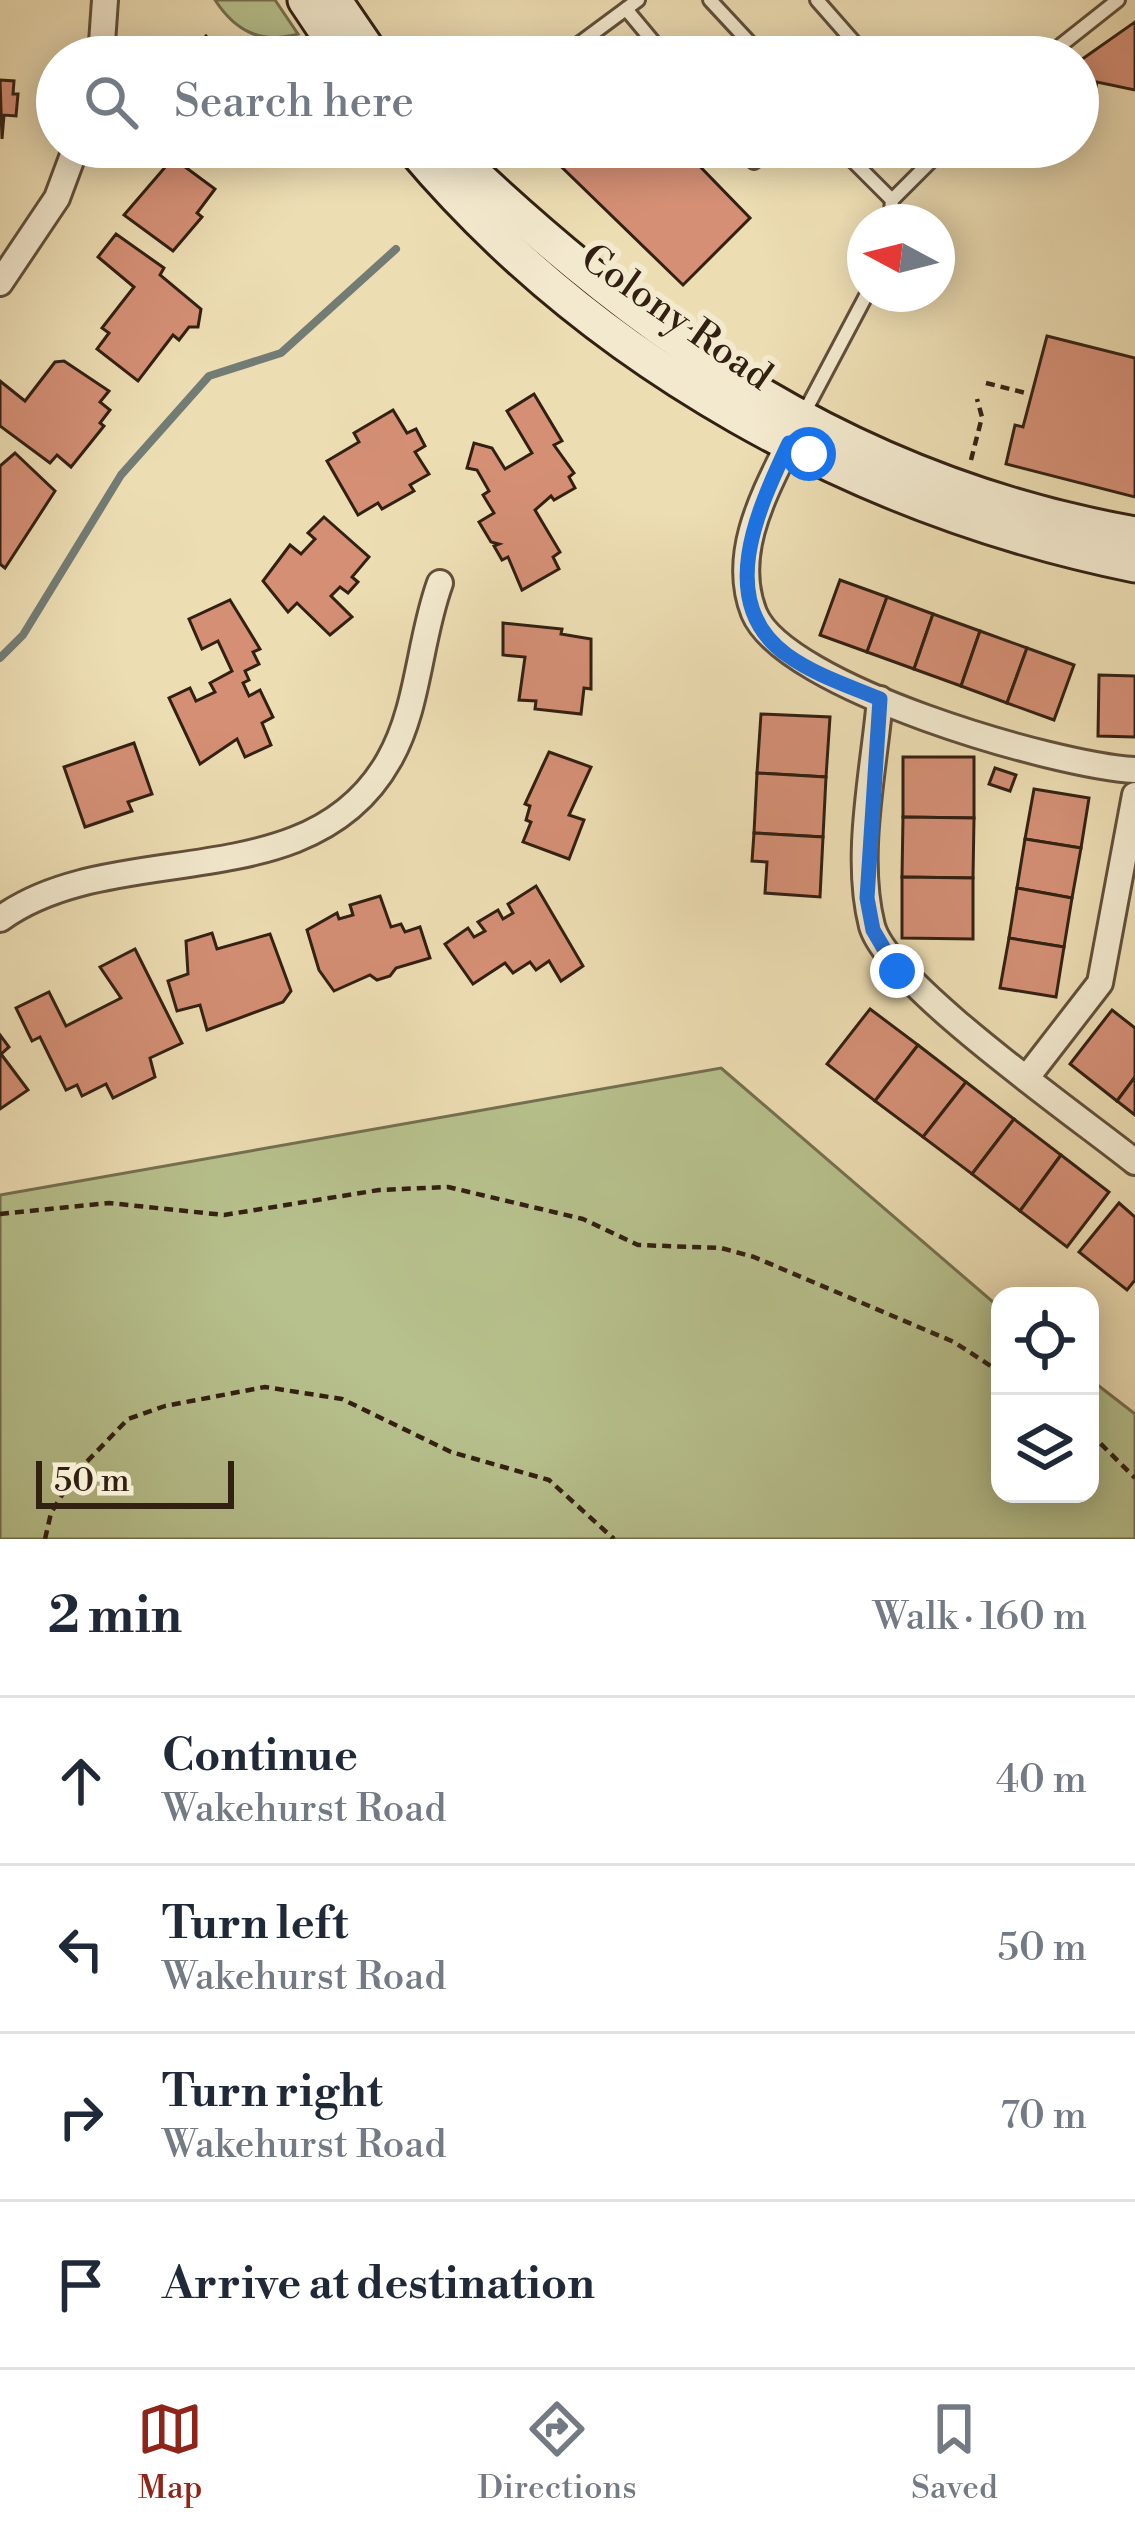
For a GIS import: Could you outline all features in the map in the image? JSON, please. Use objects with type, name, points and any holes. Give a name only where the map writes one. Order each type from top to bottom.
[{"type":"main road","points":[[305,0],[330,36]]},
{"type":"main road","points":[[334,0],[359,36]]},
{"type":"main road","name":"Colony Road","points":[[430,168],[462,204],[586,314],[708,400],[957,491],[1066,522],[1135,534]]},
{"type":"main road","name":"Colony Road","points":[[468,168],[524,223],[624,304],[794,432],[948,514],[1060,550],[1135,565]]},
{"type":"street","points":[[102,36],[105,0]]},
{"type":"street","points":[[0,283],[57,198],[68,168]]},
{"type":"street","points":[[794,432],[750,536],[747,575],[754,613],[789,656],[880,699],[1041,755],[1135,770]]},
{"type":"street","points":[[0,919],[58,890],[272,848],[325,826],[389,761],[440,584]]},
{"type":"street","points":[[880,699],[867,858],[873,930],[897,971],[1135,1162]]},
{"type":"street","points":[[1028,1076],[1100,983],[1135,795]]},
{"type":"lane","points":[[710,0],[743,36]]},
{"type":"lane","points":[[817,0],[849,36]]},
{"type":"lane","points":[[1073,36],[1118,0]]},
{"type":"lane","points":[[589,36],[632,4],[653,36]]},
{"type":"lane","points":[[860,168],[892,200]]},
{"type":"lane","points":[[892,204],[923,168]]},
{"type":"lane","points":[[794,432],[857,312]]},
{"type":"path","points":[[986,382],[1026,393]]},
{"type":"path","points":[[970,460],[982,417],[976,399]]},
{"type":"path","points":[[0,1214],[110,1203],[224,1215],[379,1190],[448,1187],[583,1219],[638,1245],[721,1248],[754,1258],[954,1342],[991,1366]]},
{"type":"path","points":[[45,1539],[51,1513],[75,1474],[128,1419],[165,1406],[266,1387],[342,1399],[451,1452],[548,1480],[614,1539]]},
{"type":"path","points":[[1099,1441],[1135,1478]]},
{"type":"green space","points":[[215,0],[275,0],[298,34],[261,36],[232,20]]},
{"type":"green space","points":[[721,1068],[991,1300],[991,1503],[1099,1503],[1099,1386],[1135,1414],[1135,1539],[0,1539],[0,1195]]},
{"type":"building","points":[[1135,22],[1135,90],[1099,82],[1099,47]]},
{"type":"building","points":[[0,80],[14,81],[13,94],[18,94],[16,116],[4,115],[2,139]]},
{"type":"building","points":[[164,168],[187,168],[215,189],[197,213],[202,217],[173,251],[124,215]]},
{"type":"building","points":[[563,168],[701,168],[750,218],[683,285]]},
{"type":"building","points":[[116,234],[164,268],[160,275],[201,309],[198,327],[189,327],[179,340],[173,335],[138,381],[97,349],[109,333],[102,328],[134,287],[98,257]]},
{"type":"building","points":[[1047,336],[1135,358],[1135,497],[1006,464],[1015,425],[1023,427]]},
{"type":"building","points":[[64,361],[109,391],[100,402],[110,410],[100,423],[104,426],[71,467],[57,455],[50,463],[0,426],[0,381],[25,401],[55,362]]},
{"type":"building","points":[[534,394],[562,441],[554,445],[574,473],[569,477],[575,488],[554,500],[551,496],[535,510],[560,552],[553,557],[559,569],[522,590],[508,557],[502,560],[494,546],[499,544],[491,542],[479,522],[494,513],[483,495],[489,491],[477,470],[467,468],[474,443],[492,448],[505,469],[532,453],[507,411]]},
{"type":"building","points":[[393,410],[407,433],[416,429],[425,446],[415,452],[429,474],[410,485],[414,491],[382,509],[378,503],[358,515],[327,461],[359,442],[354,433]]},
{"type":"building","points":[[15,453],[55,491],[5,568],[0,564],[0,466]]},
{"type":"building","points":[[324,517],[369,557],[352,577],[358,582],[348,593],[340,587],[331,596],[352,617],[330,635],[297,603],[288,612],[263,581],[290,545],[301,554],[315,539],[308,533]]},
{"type":"building","points":[[840,580],[887,597],[867,652],[820,635]]},
{"type":"building","points":[[887,597],[933,614],[914,669],[867,652]]},
{"type":"building","points":[[230,600],[260,649],[253,652],[259,664],[245,671],[249,680],[243,683],[249,696],[260,690],[273,717],[262,723],[271,745],[245,757],[237,739],[200,764],[169,698],[190,688],[196,701],[215,692],[210,683],[232,671],[218,641],[202,649],[189,619]]},
{"type":"building","points":[[933,614],[980,631],[961,686],[914,669]]},
{"type":"building","points":[[503,623],[562,629],[561,634],[591,639],[591,689],[584,688],[581,714],[535,709],[536,701],[519,700],[525,657],[503,655]]},
{"type":"building","points":[[980,631],[1027,648],[1007,703],[961,686]]},
{"type":"building","points":[[1027,648],[1074,665],[1054,720],[1007,703]]},
{"type":"building","points":[[1099,675],[1135,676],[1135,737],[1098,736]]},
{"type":"building","points":[[761,714],[830,717],[826,777],[757,773]]},
{"type":"building","points":[[134,743],[152,794],[128,802],[132,811],[85,827],[64,767]]},
{"type":"building","points":[[549,752],[591,767],[569,815],[584,820],[569,859],[523,842],[531,822],[526,820],[530,806],[525,804]]},
{"type":"building","points":[[903,757],[974,757],[974,818],[903,817]]},
{"type":"building","points":[[995,768],[1016,775],[1010,791],[989,784]]},
{"type":"building","points":[[757,773],[826,777],[823,837],[754,833]]},
{"type":"building","points":[[1034,789],[1089,798],[1081,848],[1025,839]]},
{"type":"building","points":[[903,817],[974,818],[973,878],[902,877]]},
{"type":"building","points":[[754,833],[823,837],[820,897],[765,893],[767,862],[752,861]]},
{"type":"building","points":[[1025,839],[1081,848],[1072,898],[1017,888]]},
{"type":"building","points":[[902,877],[973,878],[973,939],[902,938]]},
{"type":"building","points":[[536,886],[583,966],[561,981],[549,961],[536,970],[530,962],[513,973],[505,963],[473,984],[445,944],[468,928],[474,937],[485,931],[478,922],[498,910],[503,919],[513,913],[508,904]]},
{"type":"building","points":[[1017,888],[1072,898],[1064,947],[1009,938]]},
{"type":"building","points":[[380,896],[391,927],[401,924],[405,932],[420,927],[430,958],[396,968],[390,976],[377,980],[370,975],[334,991],[319,970],[307,930],[337,913],[339,919],[353,915],[350,905]]},
{"type":"building","points":[[212,933],[217,949],[270,934],[291,991],[283,1002],[207,1030],[200,1005],[177,1011],[168,981],[188,974],[186,941]]},
{"type":"building","points":[[1009,938],[1064,947],[1056,997],[1000,988]]},
{"type":"building","points":[[135,949],[182,1043],[150,1058],[155,1077],[113,1098],[106,1084],[82,1096],[77,1085],[66,1090],[40,1037],[32,1041],[16,1008],[49,992],[66,1026],[121,998],[100,967]]},
{"type":"building","points":[[870,1009],[918,1045],[875,1101],[827,1064]]},
{"type":"building","points":[[1112,1010],[1135,1028],[1135,1077],[1117,1101],[1070,1064]]},
{"type":"building","points":[[0,1035],[9,1047],[1,1054],[28,1090],[0,1109]]},
{"type":"building","points":[[918,1045],[966,1082],[923,1137],[875,1101]]},
{"type":"building","points":[[1135,1077],[1135,1115],[1117,1101]]},
{"type":"building","points":[[966,1082],[1014,1119],[972,1174],[923,1137]]},
{"type":"building","points":[[1014,1119],[1061,1155],[1020,1211],[972,1174]]},
{"type":"building","points":[[1061,1155],[1109,1192],[1067,1247],[1020,1211]]},
{"type":"building","points":[[1119,1203],[1135,1217],[1135,1280],[1127,1290],[1079,1252]]},
{"type":"waterway","points":[[0,658],[23,635],[121,475],[209,376],[281,353],[396,249]]},
{"type":"route","points":[[809,454],[789,443],[757,512],[747,575],[754,613],[775,645],[809,669],[880,699],[867,898],[873,930],[897,971]]}]
